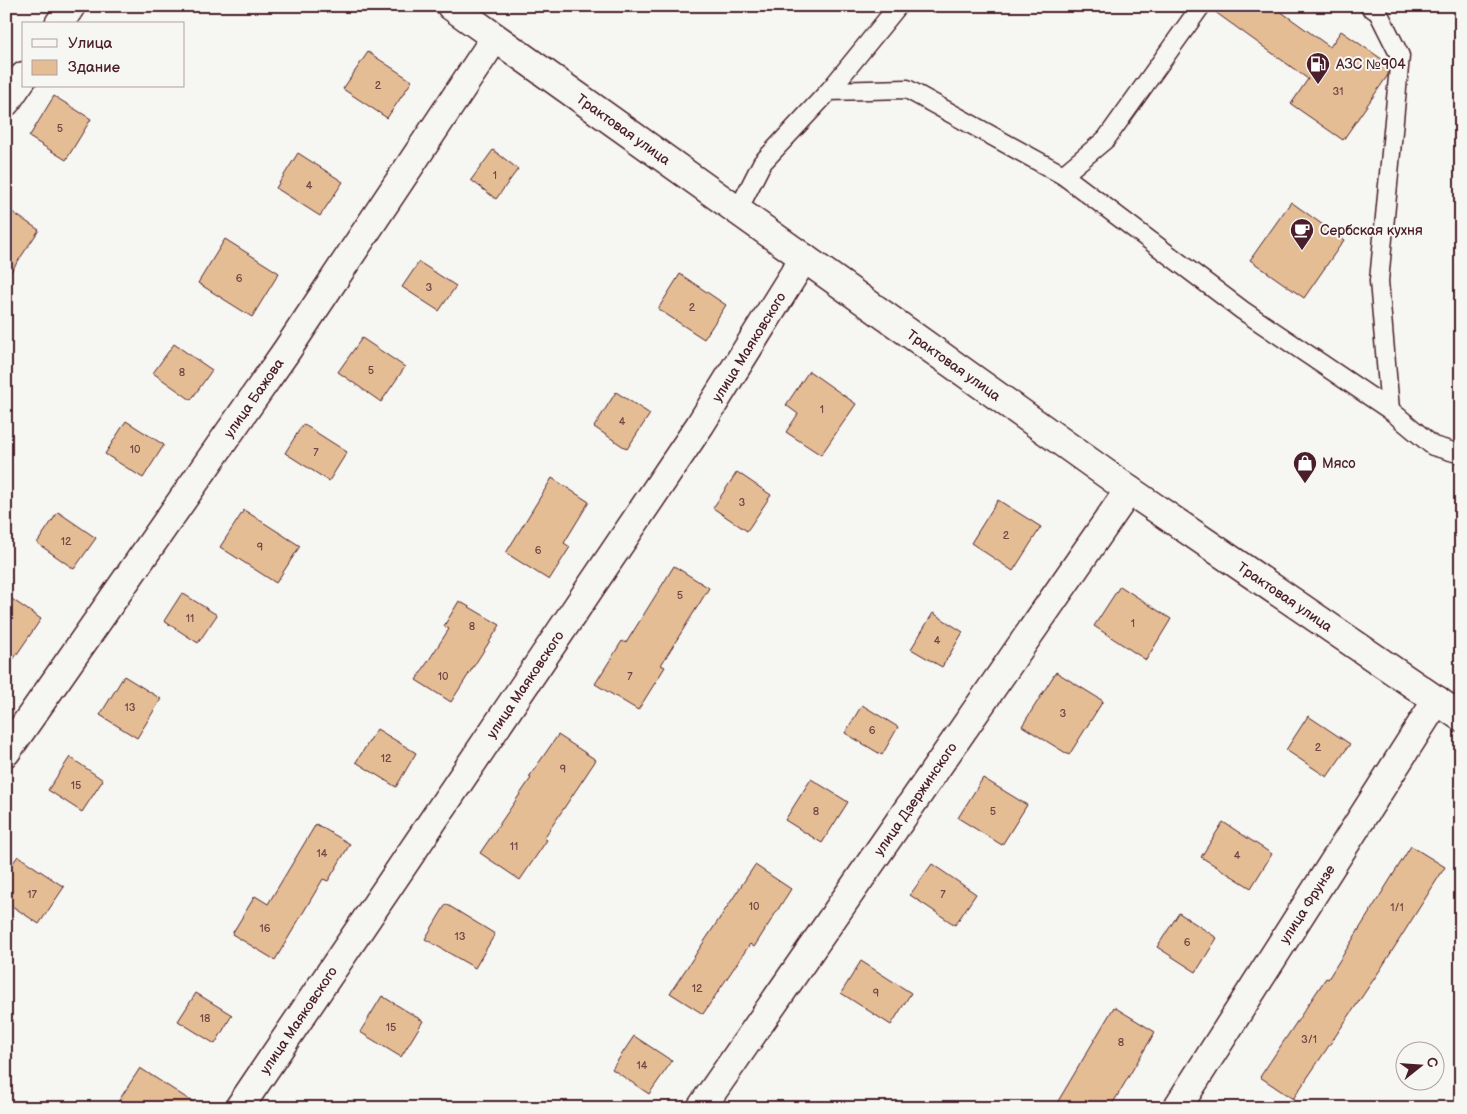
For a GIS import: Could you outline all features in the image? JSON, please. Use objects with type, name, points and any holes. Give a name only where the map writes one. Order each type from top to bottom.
[{"type":"street","points":[[60,22],[70,6]]},
{"type":"street","name":"Трактовая улица","points":[[451,6],[1129,490],[1461,717]]},
{"type":"street","name":"улица Бажова","points":[[6,752],[287,350],[495,38]]},
{"type":"street","points":[[6,102],[22,79]]},
{"type":"street","name":"улица Маяковского","points":[[239,1108],[700,425],[804,258]]},
{"type":"street","name":"улица Дзержинского","points":[[701,1108],[1129,490]]},
{"type":"street","name":"улица Фрунзе","points":[[1177,1108],[1437,700]]},
{"type":"lane","points":[[738,210],[762,163],[829,91],[898,6]]},
{"type":"lane","points":[[1063,175],[1106,139],[1200,6]]},
{"type":"lane","points":[[1369,6],[1378,12],[1400,56],[1379,281],[1390,410]]},
{"type":"lane","points":[[829,91],[907,89],[1063,175],[1242,310],[1390,410],[1433,446],[1461,454]]},
{"type":"building","points":[[1212,6],[1273,6],[1330,47],[1341,31],[1389,64],[1388,75],[1343,140],[1291,104],[1308,79],[1211,9]]},
{"type":"building","points":[[368,52],[412,81],[387,118],[343,89]]},
{"type":"building","points":[[54,96],[91,119],[66,160],[29,137]]},
{"type":"building","points":[[493,150],[518,169],[496,199],[471,180]]},
{"type":"building","points":[[298,153],[343,182],[320,216],[276,188]]},
{"type":"building","points":[[1291,202],[1344,240],[1304,298],[1250,260]]},
{"type":"building","points":[[6,208],[39,230],[6,279]]},
{"type":"building","points":[[225,239],[279,273],[252,317],[198,283]]},
{"type":"building","points":[[419,262],[456,286],[439,311],[402,287]]},
{"type":"building","points":[[680,274],[726,305],[704,339],[658,309]]},
{"type":"building","points":[[362,338],[405,367],[381,402],[338,372]]},
{"type":"building","points":[[174,344],[212,370],[191,400],[153,373]]},
{"type":"building","points":[[809,371],[856,404],[821,455],[786,432],[798,414],[786,405]]},
{"type":"building","points":[[616,392],[650,414],[627,449],[594,427]]},
{"type":"building","points":[[126,421],[164,445],[143,478],[105,454]]},
{"type":"building","points":[[303,424],[347,452],[329,481],[285,453]]},
{"type":"building","points":[[737,472],[771,495],[747,531],[713,508]]},
{"type":"building","points":[[552,478],[589,502],[564,543],[570,547],[549,580],[506,553]]},
{"type":"building","points":[[998,500],[1041,527],[1013,571],[971,543]]},
{"type":"building","points":[[244,510],[300,546],[276,583],[220,547]]},
{"type":"building","points":[[58,512],[96,538],[74,569],[37,543]]},
{"type":"building","points":[[674,566],[709,588],[661,665],[665,667],[638,710],[595,684],[622,641],[626,643]]},
{"type":"building","points":[[1120,586],[1171,619],[1146,660],[1094,626]]},
{"type":"building","points":[[182,593],[217,615],[198,643],[164,621]]},
{"type":"building","points":[[6,595],[41,619],[6,670]]},
{"type":"building","points":[[459,601],[500,625],[451,702],[416,680],[449,629],[444,626]]},
{"type":"building","points":[[933,613],[963,632],[942,667],[911,649]]},
{"type":"building","points":[[1056,672],[1103,701],[1069,755],[1022,726]]},
{"type":"building","points":[[124,676],[161,699],[137,738],[100,715]]},
{"type":"building","points":[[862,705],[898,727],[882,755],[845,733]]},
{"type":"building","points":[[1308,716],[1350,744],[1327,777],[1286,750]]},
{"type":"building","points":[[377,729],[416,753],[396,787],[356,762]]},
{"type":"building","points":[[558,735],[596,760],[544,838],[547,840],[520,880],[480,853]]},
{"type":"building","points":[[70,757],[103,780],[82,812],[48,790]]},
{"type":"building","points":[[983,778],[1027,805],[1002,845],[958,818]]},
{"type":"building","points":[[811,779],[848,802],[822,843],[785,820]]},
{"type":"building","points":[[1223,822],[1272,854],[1251,888],[1201,857]]},
{"type":"building","points":[[316,824],[350,844],[328,881],[323,879],[275,960],[232,934],[255,896],[268,904]]},
{"type":"building","points":[[1411,846],[1445,867],[1382,967],[1293,1099],[1260,1077],[1326,978],[1328,979]]},
{"type":"building","points":[[18,856],[64,887],[39,924],[6,902],[6,872]]},
{"type":"building","points":[[932,864],[976,894],[955,925],[910,895]]},
{"type":"building","points":[[755,865],[791,889],[754,947],[750,944],[703,1014],[670,993]]},
{"type":"building","points":[[446,904],[495,934],[475,968],[425,939]]},
{"type":"building","points":[[1179,913],[1217,938],[1196,972],[1157,947]]},
{"type":"building","points":[[861,961],[911,993],[891,1025],[841,993]]},
{"type":"building","points":[[196,993],[232,1015],[215,1044],[178,1021]]},
{"type":"building","points":[[382,996],[423,1021],[401,1057],[360,1032]]},
{"type":"building","points":[[1114,1007],[1155,1032],[1110,1108],[1054,1108]]},
{"type":"building","points":[[634,1036],[672,1061],[649,1094],[612,1069]]},
{"type":"building","points":[[140,1068],[202,1108],[114,1108]]},
{"type":"place","name":"АЗС №904","points":[[1318,85]]},
{"type":"place","name":"Сербская кухня","points":[[1302,251]]},
{"type":"place","name":"Мясо","points":[[1305,484]]}]
